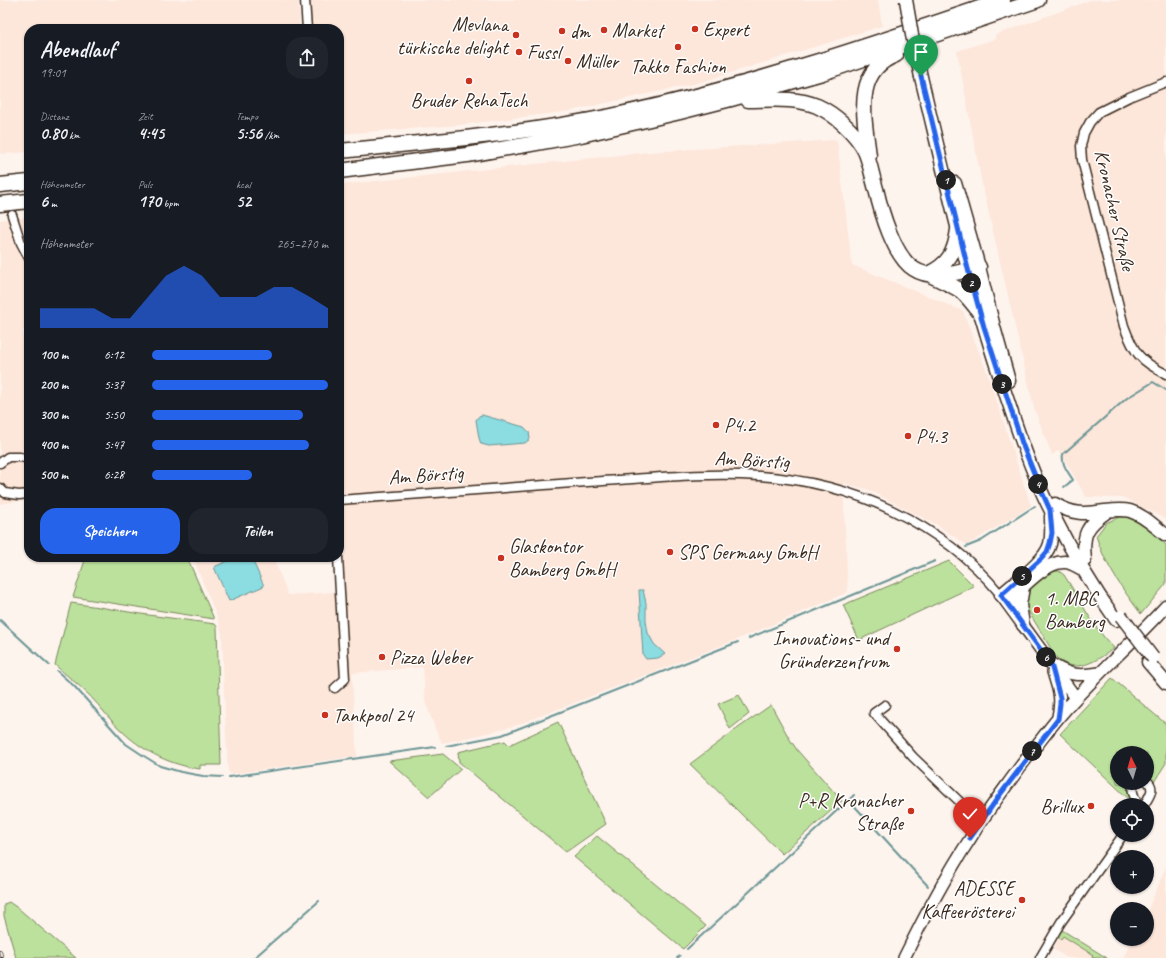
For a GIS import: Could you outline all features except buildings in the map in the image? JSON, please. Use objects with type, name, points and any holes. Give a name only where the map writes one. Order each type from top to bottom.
[{"type":"highway","points":[[938,22],[978,0]]},
{"type":"highway","points":[[344,151],[463,139],[610,116],[678,101],[818,62],[1003,0]]},
{"type":"highway","points":[[344,170],[467,155],[581,135],[731,99],[822,73],[1038,0]]},
{"type":"highway","points":[[871,170],[864,105],[866,89],[870,77],[884,61],[908,50],[927,38]]},
{"type":"highway","points":[[731,99],[783,100],[799,102],[816,106],[832,114],[849,129],[865,150],[888,230],[898,251],[908,264],[915,270],[928,274],[962,292],[980,313]]},
{"type":"highway","points":[[0,185],[24,182]]},
{"type":"highway","points":[[0,204],[24,201]]},
{"type":"highway","points":[[928,274],[935,271],[949,259],[956,244],[958,230]]},
{"type":"highway","points":[[928,274],[946,275],[973,268]]},
{"type":"main road","points":[[906,0],[912,35],[944,142],[973,268],[980,313],[1001,383],[1023,446],[1038,483],[1053,507],[1083,564],[1118,618],[1151,660],[1166,683]]},
{"type":"main road","points":[[913,0],[924,76],[958,230],[994,328],[1009,382],[1029,443],[1053,507],[1052,533],[1047,552],[1004,598]]},
{"type":"main road","points":[[1053,507],[1081,513],[1119,510],[1135,513],[1166,535]]},
{"type":"main road","points":[[1083,564],[1084,539],[1086,532],[1099,517],[1109,511]]},
{"type":"main road","points":[[1004,598],[1023,587],[1040,572],[1053,564],[1066,562],[1083,564]]},
{"type":"main road","points":[[1023,587],[1020,605],[1023,625]]},
{"type":"main road","points":[[1151,660],[1166,673]]},
{"type":"street","points":[[305,0],[307,24]]},
{"type":"street","name":"Kronacher Straße","points":[[1166,82],[1129,97],[1099,112],[1090,122],[1084,133],[1081,146],[1082,160],[1127,336],[1132,347],[1144,362],[1166,374]]},
{"type":"street","points":[[12,215],[24,249]]},
{"type":"street","points":[[0,463],[8,457],[24,458]]},
{"type":"street","name":"Am Börstig","points":[[344,500],[688,476],[758,476],[815,483],[841,490],[886,507],[911,520],[935,534],[964,556],[1004,598],[1076,698]]},
{"type":"street","points":[[0,488],[5,493],[24,495]]},
{"type":"street","points":[[335,688],[345,679],[338,562]]},
{"type":"street","points":[[904,958],[934,898],[970,838],[999,796],[1076,698],[1166,606]]},
{"type":"street","points":[[1051,664],[1072,674],[1085,675],[1099,673]]},
{"type":"street","points":[[1051,664],[1060,698],[1058,719]]},
{"type":"street","points":[[885,705],[874,713],[913,757],[981,822]]},
{"type":"street","points":[[1040,958],[1061,922],[1119,842]]},
{"type":"shaded area","points":[[0,0],[298,0],[300,24],[24,24],[24,152],[0,154]]},
{"type":"shaded area","points":[[309,0],[878,0],[882,26],[698,83],[570,111],[459,125],[344,134],[344,24],[311,24]]},
{"type":"shaded area","points":[[1091,0],[1166,0],[1166,519],[1124,498],[1086,497],[1059,450],[1052,455],[1034,408],[982,184],[957,51],[995,39],[995,35]]},
{"type":"shaded area","points":[[837,140],[852,265],[963,311],[988,375],[1031,506],[967,545],[937,525],[869,490],[843,483],[848,592],[748,635],[517,725],[442,743],[425,701],[423,667],[352,673],[357,756],[231,774],[228,771],[222,634],[219,622],[195,562],[275,562],[288,595],[336,592],[334,562],[344,562],[344,184],[649,152]]},
{"type":"shaded area","points":[[24,218],[24,500],[0,504],[0,220]]},
{"type":"shaded area","points":[[1166,867],[1166,958],[1123,958],[1129,946],[1154,946],[1154,902],[1151,902]]},
{"type":"shaded area","points":[[1062,930],[1107,958],[1067,958],[1053,949],[1059,939],[1057,937]]},
{"type":"green space","points":[[1119,517],[1133,519],[1143,525],[1166,545],[1166,584],[1141,614],[1109,567],[1096,536],[1106,523]]},
{"type":"green space","points":[[949,561],[974,586],[859,640],[843,605]]},
{"type":"green space","points":[[84,562],[189,562],[214,619],[73,597]]},
{"type":"green space","points":[[1053,571],[1059,571],[1064,575],[1093,622],[1114,648],[1093,662],[1078,666],[1063,663],[1056,657],[1027,609],[1026,596],[1028,590],[1036,581]]},
{"type":"green space","points":[[71,603],[215,624],[217,627],[221,765],[200,765],[200,769],[189,767],[169,761],[150,752],[119,729],[81,687],[55,665]]},
{"type":"green space","points":[[1112,678],[1166,724],[1166,763],[1154,782],[1154,746],[1110,746],[1110,781],[1060,734]]},
{"type":"green space","points":[[739,695],[749,714],[730,729],[718,704]]},
{"type":"green space","points":[[771,705],[797,750],[842,801],[782,854],[690,764]]},
{"type":"green space","points":[[558,722],[606,824],[566,852],[459,762],[458,752],[505,741],[509,745]]},
{"type":"green space","points":[[443,754],[461,769],[429,797],[389,761]]},
{"type":"green space","points":[[1119,790],[1132,790],[1132,798],[1128,798]]},
{"type":"green space","points":[[597,836],[706,926],[683,949],[574,857]]},
{"type":"green space","points":[[9,902],[76,958],[16,958],[4,916],[4,904]]},
{"type":"green space","points":[[1062,930],[1107,958],[1092,958],[1093,955],[1063,936],[1061,939],[1057,937]]},
{"type":"water","points":[[482,415],[524,427],[529,432],[530,439],[525,443],[489,446],[481,444],[476,420]]},
{"type":"water","points":[[226,562],[253,562],[264,586],[229,601],[214,567]]},
{"type":"water","points":[[639,590],[643,590],[646,603],[648,633],[654,644],[665,654],[658,658],[646,659],[643,655]]},
{"type":"waterway","points":[[1064,487],[1073,480],[1064,465],[1063,454],[1127,398],[1153,382],[1166,390]]},
{"type":"waterway","points":[[966,547],[981,541],[1035,506]]},
{"type":"waterway","points":[[749,638],[935,561]]},
{"type":"waterway","points":[[0,620],[49,665]]},
{"type":"waterway","points":[[446,746],[502,735],[738,642]]},
{"type":"waterway","points":[[57,671],[74,686],[126,744],[144,756],[160,766],[181,772],[203,776],[223,777]]},
{"type":"waterway","points":[[229,777],[435,747]]},
{"type":"waterway","points":[[854,795],[849,800],[928,886]]},
{"type":"waterway","points":[[687,949],[844,804]]},
{"type":"waterway","points":[[254,958],[319,901]]},
{"type":"railway","points":[[0,951],[2,958]]},
{"type":"place","name":"Expert","points":[[695,29]]},
{"type":"place","name":"Market","points":[[604,30]]},
{"type":"place","name":"dm","points":[[562,31]]},
{"type":"place","name":"Mevlana türkische delight","points":[[516,35]]},
{"type":"place","name":"Takko Fashion","points":[[678,47]]},
{"type":"place","name":"Fussl","points":[[519,52]]},
{"type":"place","name":"Müller","points":[[568,61]]},
{"type":"place","name":"Bruder RehaTech","points":[[469,81]]},
{"type":"place","name":"P4.2","points":[[716,425]]},
{"type":"place","name":"P4.3","points":[[908,436]]},
{"type":"place","name":"SPS Germany GmbH","points":[[670,552]]},
{"type":"place","name":"Glaskontor Bamberg GmbH","points":[[501,558]]},
{"type":"place","name":"1. MBC Bamberg","points":[[1037,610]]},
{"type":"place","name":"Innovations- und Gründerzentrum","points":[[897,649]]},
{"type":"place","name":"Pizza Weber","points":[[382,657]]},
{"type":"place","name":"Tankpool 24","points":[[325,715]]},
{"type":"place","name":"Brillux","points":[[1091,806]]},
{"type":"place","name":"P+R Kronacher Straße","points":[[911,811]]},
{"type":"place","name":"ADESSE Kaffeerösterei","points":[[1022,900]]},
{"type":"route","points":[[921,76],[968,269],[984,327],[1001,383],[1023,446],[1050,510],[1052,533],[1047,552],[1001,595],[1051,664],[1060,698],[1058,719],[1020,767],[970,838]]}]
